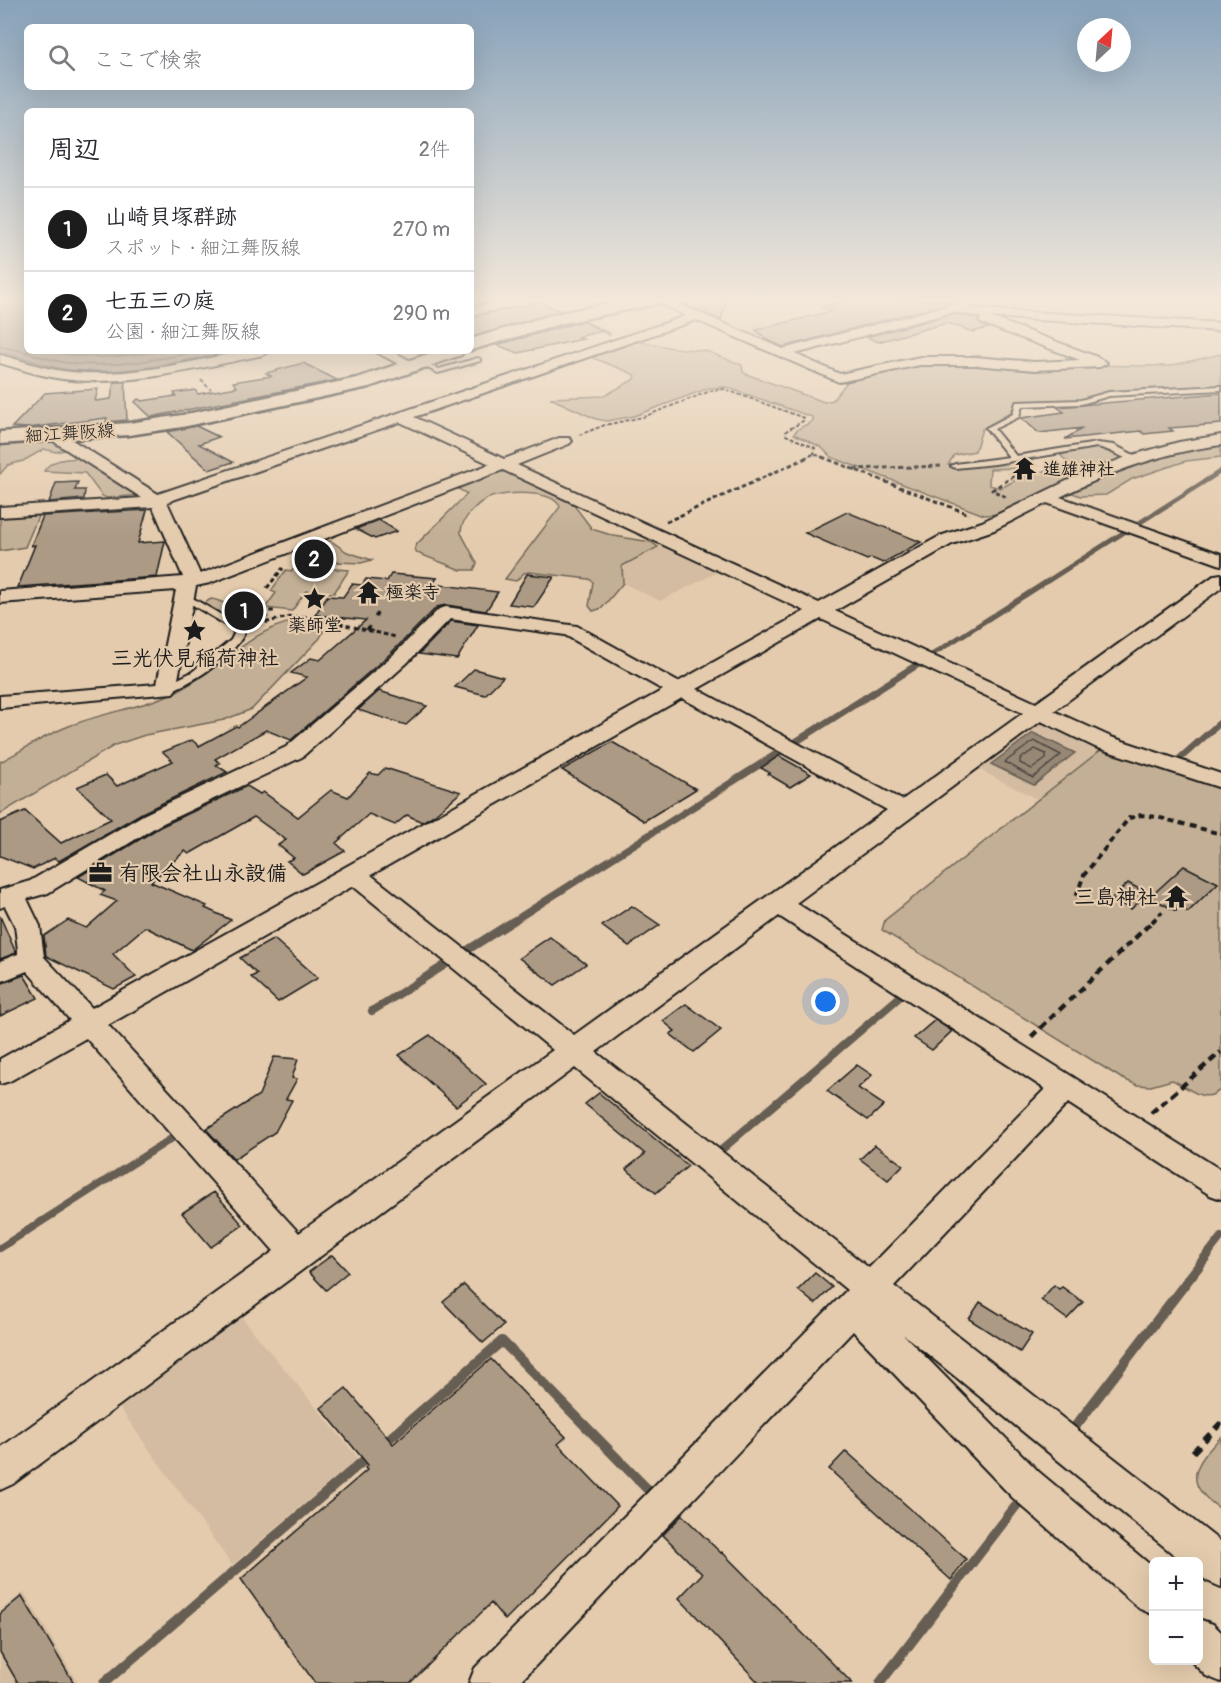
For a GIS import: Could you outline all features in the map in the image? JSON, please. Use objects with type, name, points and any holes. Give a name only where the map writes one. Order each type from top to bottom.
[{"type":"main road","name":"細江舞阪線","points":[[0,438],[129,429],[182,421],[350,386],[373,379]]},
{"type":"street","points":[[0,512],[148,503],[514,379]]},
{"type":"street","points":[[401,417],[1103,742],[1221,781]]},
{"type":"street","points":[[0,702],[166,689],[188,587],[157,500],[61,440],[63,434]]},
{"type":"street","points":[[0,1073],[953,536],[993,524],[1089,477],[1135,459],[1184,445],[1221,440]]},
{"type":"street","points":[[0,597],[188,587],[564,441]]},
{"type":"street","points":[[1046,498],[1221,560]]},
{"type":"street","points":[[0,1471],[1221,579]]},
{"type":"street","points":[[297,1254],[31,959],[30,927],[6,898],[39,887],[151,820],[294,752],[417,642],[446,613],[570,630],[904,810]]},
{"type":"street","points":[[354,874],[574,1051],[861,1299],[892,1304],[1221,1567]]},
{"type":"street","points":[[777,903],[1221,1186]]},
{"type":"street","points":[[0,972],[31,959]]},
{"type":"street","points":[[490,1683],[1065,1087]]},
{"type":"street","points":[[861,1299],[868,1322],[1026,1485],[1149,1591]]},
{"type":"street","points":[[1203,1644],[1221,1661]]},
{"type":"lane","points":[[1014,459],[990,428],[1016,415],[1019,404],[1081,402],[1108,394],[1221,388]]},
{"type":"lane","points":[[955,466],[1101,445],[1111,447],[1135,459]]},
{"type":"lane","points":[[166,689],[196,674],[235,642],[239,634],[238,628],[188,587]]},
{"type":"path","points":[[564,441],[605,425],[643,417],[713,390],[724,389],[804,418],[803,421],[786,431],[786,435],[815,448],[814,454]]},
{"type":"path","points":[[646,531],[814,454],[993,524]]},
{"type":"path","points":[[853,470],[875,467],[955,466]]},
{"type":"path","points":[[1010,499],[992,490],[1019,473]]},
{"type":"path","points":[[267,588],[282,568],[303,560]]},
{"type":"path","points":[[298,562],[334,563],[331,562]]},
{"type":"path","points":[[249,605],[256,611],[276,611],[269,622]]},
{"type":"path","points":[[375,617],[378,613]]},
{"type":"path","points":[[238,628],[289,617],[311,617],[417,642]]},
{"type":"path","points":[[367,630],[371,624]]},
{"type":"path","points":[[1076,896],[1084,875],[1129,818],[1141,815],[1157,817],[1221,834]]},
{"type":"path","points":[[1013,1054],[1162,912]]},
{"type":"path","points":[[1133,1130],[1221,1052]]},
{"type":"path","points":[[1193,1452],[1221,1423]]},
{"type":"shaded area","points":[[759,379],[824,402],[833,400],[850,379],[1221,379],[1221,386],[1105,392],[1078,400],[1016,403],[1010,413],[982,429],[975,451],[954,455],[948,465],[966,468],[1003,462],[1021,464],[1018,468],[990,469],[989,485],[1001,488],[1022,477],[1066,465],[1068,462],[1061,456],[1063,454],[1103,447],[1125,458],[1001,514],[984,515],[831,457],[821,447],[794,434],[813,420],[812,417],[726,387],[709,388],[634,416],[607,421],[596,419],[550,398],[604,396],[633,380]]},
{"type":"shaded area","points":[[46,440],[56,442],[64,450],[56,452],[44,449],[23,461],[8,465],[0,474],[0,442]]},
{"type":"shaded area","points":[[1221,442],[1221,457],[1186,461],[1132,479],[1106,495],[1080,496],[1070,492],[1139,461]]},
{"type":"shaded area","points":[[80,458],[140,495],[107,498],[102,496],[85,473],[44,471],[55,462]]},
{"type":"shaded area","points":[[506,470],[570,500],[592,529],[614,536],[651,542],[658,547],[622,566],[623,583],[602,608],[593,611],[589,606],[593,582],[589,579],[529,572],[524,573],[516,581],[505,579],[560,507],[556,501],[548,497],[506,494],[489,498],[475,507],[461,528],[461,533],[477,563],[474,570],[461,570],[417,553],[415,549],[417,544],[467,494],[455,487]]},
{"type":"shaded area","points":[[0,514],[39,514],[25,547],[0,551]]},
{"type":"shaded area","points":[[319,541],[331,541],[347,552],[372,560],[361,563],[336,562],[334,565],[292,563],[312,555],[318,557],[310,550]]},
{"type":"shaded area","points":[[666,544],[722,570],[660,601],[623,583],[622,566]]},
{"type":"shaded area","points":[[296,566],[349,570],[334,593],[306,591],[292,611],[265,608],[276,593],[271,591],[286,570],[292,571]]},
{"type":"shaded area","points":[[211,599],[240,611],[260,613],[268,617],[252,623],[234,621],[204,603]]},
{"type":"shaded area","points":[[309,620],[321,626],[323,632],[320,638],[252,709],[224,720],[145,735],[115,745],[0,814],[0,762],[69,726],[176,692],[261,634],[276,626]]},
{"type":"shaded area","points":[[1040,721],[1047,721],[1103,747],[1037,799],[976,768]]},
{"type":"shaded area","points":[[1102,749],[1221,786],[1221,1089],[1209,1096],[1196,1094],[1172,1080],[1151,1086],[1137,1085],[1121,1078],[882,930],[885,920]]},
{"type":"shaded area","points":[[238,1313],[358,1458],[232,1565],[116,1403]]},
{"type":"shaded area","points":[[1221,1437],[1221,1509],[1200,1491],[1196,1483],[1196,1474],[1204,1457]]},
{"type":"shaded area","points":[[24,1592],[78,1683],[0,1683],[0,1611]]},
{"type":"water","points":[[1033,733],[1075,753],[1034,785],[991,764]]},
{"type":"building","points":[[255,379],[337,380],[151,417],[135,402],[138,399],[142,401],[176,396],[174,393],[195,390],[198,394],[237,387],[233,382]]},
{"type":"building","points":[[114,382],[125,382],[127,420],[106,422],[107,418],[28,428],[12,427],[45,393],[98,389],[95,401],[111,399]]},
{"type":"building","points":[[1221,393],[1221,424],[1169,428],[1173,431],[1144,434],[1141,431],[1065,439],[1083,428],[1039,433],[1021,418],[1064,412],[1057,407]]},
{"type":"building","points":[[196,426],[219,437],[199,444],[233,462],[209,470],[167,432]]},
{"type":"building","points":[[78,482],[75,490],[85,490],[84,499],[49,502],[56,483]]},
{"type":"building","points":[[147,510],[138,543],[165,541],[157,577],[18,587],[35,545],[31,546],[43,516]]},
{"type":"building","points":[[847,512],[921,542],[883,563],[871,558],[867,560],[805,533]]},
{"type":"building","points":[[379,520],[397,531],[375,539],[356,529]]},
{"type":"building","points":[[391,574],[437,578],[433,584],[498,592],[486,611],[446,605],[437,607],[391,653],[291,740],[266,730],[215,759],[220,763],[216,765],[227,772],[142,813],[59,861],[55,858],[33,869],[0,856],[0,822],[25,811],[61,843],[111,819],[77,787],[106,775],[117,786],[173,761],[163,752],[192,740],[199,746],[238,727],[307,677],[291,673],[311,658],[320,660],[366,620],[315,615],[327,596],[343,597],[352,584],[362,585],[366,579],[387,581]]},
{"type":"building","points":[[527,574],[554,577],[534,607],[509,604]]},
{"type":"building","points":[[451,621],[478,625],[457,659],[419,654]]},
{"type":"building","points":[[474,669],[503,677],[485,695],[455,687]]},
{"type":"building","points":[[379,691],[427,706],[406,725],[358,710]]},
{"type":"building","points":[[612,742],[696,789],[644,821],[562,770]]},
{"type":"building","points":[[779,756],[811,774],[790,787],[761,768]]},
{"type":"building","points":[[385,768],[461,792],[422,822],[407,815],[395,825],[369,814],[336,843],[345,851],[303,874],[287,861],[294,858],[278,845],[286,840],[254,817],[189,854],[185,851],[151,882],[207,906],[205,908],[231,920],[192,950],[145,927],[113,954],[136,977],[114,989],[46,956],[44,936],[68,920],[86,928],[117,901],[100,895],[105,891],[78,877],[160,827],[247,786],[260,794],[263,792],[298,817],[331,790],[348,797],[370,773],[378,775]]},
{"type":"building","points":[[1184,866],[1218,883],[1188,912],[1179,908],[1176,911],[1150,897]]},
{"type":"building","points":[[1128,883],[1148,894],[1131,909],[1111,899]]},
{"type":"building","points":[[632,906],[660,925],[629,946],[602,926]]},
{"type":"building","points":[[0,916],[16,953],[0,959]]},
{"type":"building","points":[[550,937],[586,964],[555,985],[519,958]]},
{"type":"building","points":[[274,939],[318,978],[278,1002],[251,977],[257,974],[240,958]]},
{"type":"building","points":[[24,975],[38,998],[0,1016],[0,984]]},
{"type":"building","points":[[686,1004],[721,1030],[694,1052],[670,1034],[675,1031],[663,1021]]},
{"type":"building","points":[[935,1020],[952,1031],[932,1050],[914,1038]]},
{"type":"building","points":[[430,1035],[486,1084],[456,1106],[399,1055]]},
{"type":"building","points":[[274,1057],[298,1059],[292,1078],[297,1079],[286,1099],[292,1100],[275,1132],[234,1159],[206,1129],[259,1095]]},
{"type":"building","points":[[857,1065],[872,1075],[858,1088],[884,1105],[868,1120],[827,1091]]},
{"type":"building","points":[[599,1093],[688,1166],[656,1193],[626,1169],[645,1154],[585,1104]]},
{"type":"building","points":[[875,1145],[903,1165],[888,1180],[860,1159]]},
{"type":"building","points":[[214,1192],[243,1225],[211,1247],[182,1213]]},
{"type":"building","points":[[332,1255],[348,1272],[326,1290],[309,1272]]},
{"type":"building","points":[[815,1273],[832,1287],[815,1304],[798,1290]]},
{"type":"building","points":[[464,1285],[504,1325],[483,1343],[443,1302]]},
{"type":"building","points":[[1054,1285],[1059,1289],[1062,1287],[1083,1302],[1067,1319],[1041,1300]]},
{"type":"building","points":[[980,1302],[1032,1334],[1020,1352],[969,1319]]},
{"type":"building","points":[[491,1359],[566,1437],[558,1444],[618,1506],[505,1620],[491,1603],[410,1683],[315,1683],[241,1579],[367,1470],[365,1468],[368,1465],[321,1408],[346,1388],[393,1444]]},
{"type":"building","points":[[846,1451],[966,1559],[951,1580],[829,1469]]},
{"type":"building","points":[[682,1515],[852,1683],[759,1683],[679,1598],[702,1574],[663,1535]]},
{"type":"building","points":[[22,1596],[74,1683],[18,1683],[0,1652],[0,1614]]},
{"type":"waterway","points":[[1136,525],[1221,471]]},
{"type":"waterway","points":[[930,656],[1126,531]]},
{"type":"waterway","points":[[794,743],[920,663]]},
{"type":"waterway","points":[[1177,761],[1221,722]]},
{"type":"waterway","points":[[512,922],[781,751]]},
{"type":"waterway","points":[[466,951],[515,920]]},
{"type":"waterway","points":[[372,1011],[448,963]]},
{"type":"waterway","points":[[719,1152],[903,994]]},
{"type":"waterway","points":[[0,1248],[174,1137]]},
{"type":"waterway","points":[[1207,1255],[1221,1237]]},
{"type":"waterway","points":[[1071,1432],[1208,1254]]},
{"type":"waterway","points":[[383,1444],[502,1341],[655,1497]]},
{"type":"waterway","points":[[104,1683],[370,1455]]},
{"type":"waterway","points":[[880,1683],[1022,1498]]},
{"type":"place","name":"進雄神社","points":[[1025,469]]},
{"type":"place","name":"七五三の庭","points":[[314,559]]},
{"type":"place","name":"極楽寺","points":[[368,592]]},
{"type":"place","name":"薬師堂","points":[[315,599]]},
{"type":"place","name":"山崎貝塚群跡","points":[[244,611]]},
{"type":"place","name":"三光伏見稲荷神社","points":[[195,630]]},
{"type":"place","name":"有限会社山永設備","points":[[101,873]]},
{"type":"place","name":"三島神社","points":[[1176,897]]}]
